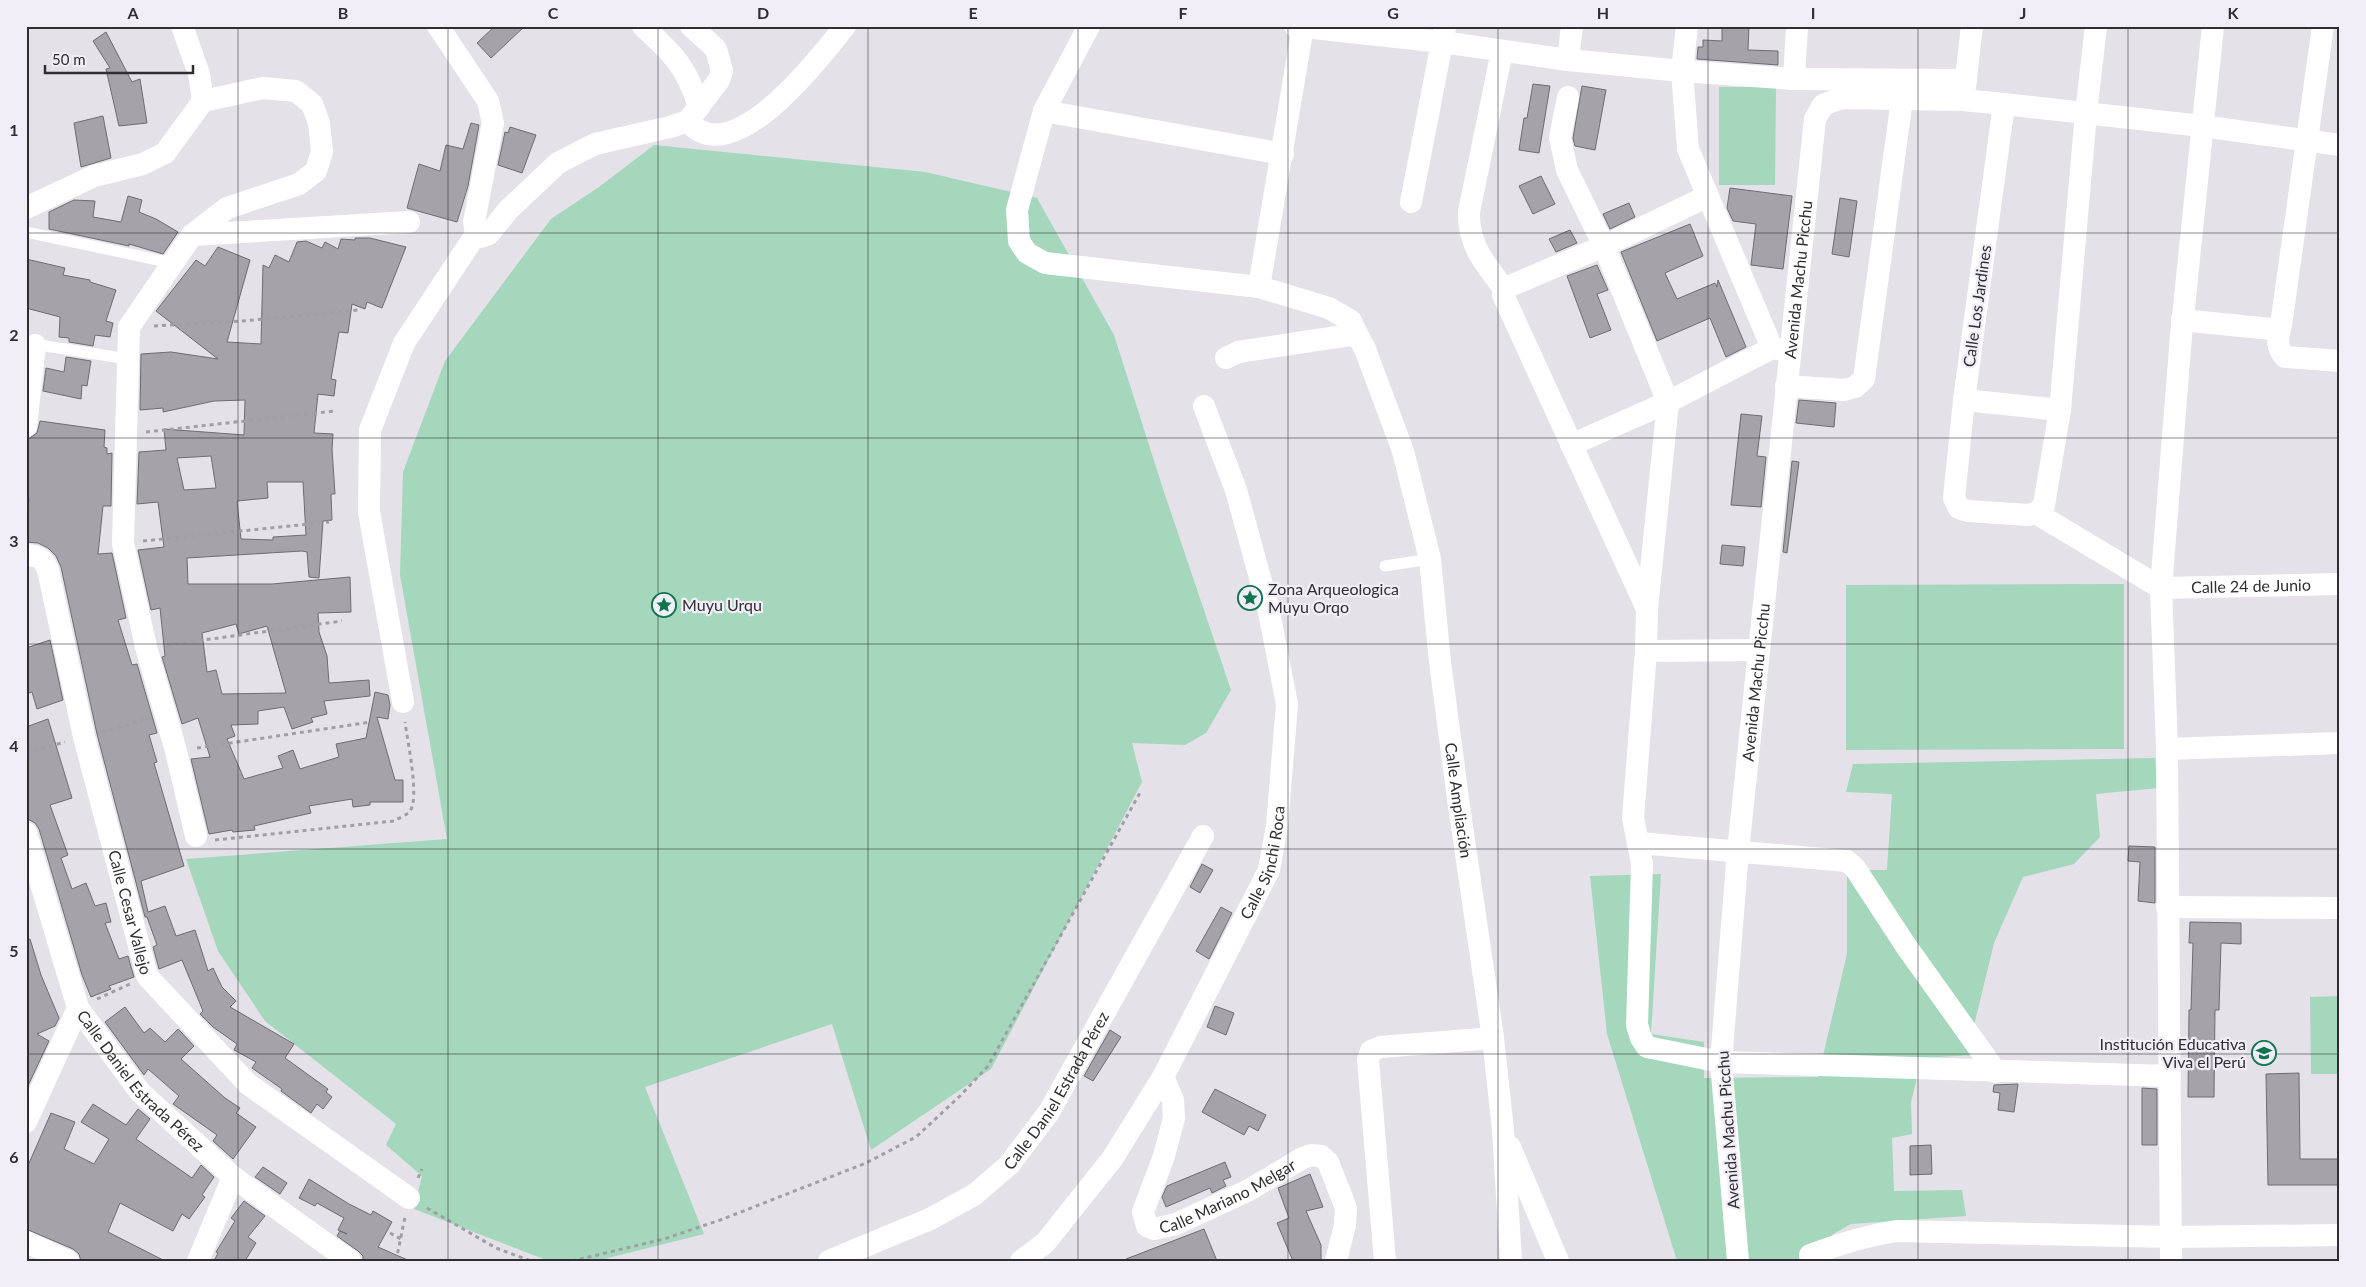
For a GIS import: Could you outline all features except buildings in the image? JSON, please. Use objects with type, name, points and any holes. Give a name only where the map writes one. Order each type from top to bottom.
[{"type":"street","points":[[182,26],[199,74],[203,100]]},
{"type":"street","points":[[403,702],[369,512],[370,430],[404,343],[476,234],[474,222],[494,123],[488,101],[438,26]]},
{"type":"street","points":[[643,26],[672,54],[692,82],[696,130],[703,134],[718,135],[736,131],[762,115],[789,92],[845,26]]},
{"type":"street","points":[[476,234],[481,237],[489,234],[508,210],[558,163],[595,144],[670,127],[694,114],[719,80],[722,71],[716,49],[691,26]]},
{"type":"street","name":"Calle Ampliación","points":[[1089,26],[1044,111],[1017,210],[1019,241],[1027,253],[1045,264],[1259,287],[1329,308],[1351,321],[1361,341],[1403,451],[1430,559],[1440,662],[1493,1038],[1502,1130],[1511,1261]]},
{"type":"street","points":[[1568,60],[1572,26]]},
{"type":"street","points":[[1571,445],[1781,350],[1708,196],[1688,149],[1682,71],[1687,26]]},
{"type":"street","points":[[1794,79],[1797,26]]},
{"type":"street","points":[[1965,90],[1972,26]]},
{"type":"street","points":[[2096,26],[2086,113],[2060,410],[2044,505],[2036,513],[2161,588]]},
{"type":"street","points":[[2171,1261],[2167,907],[2168,749],[2161,588],[2182,320],[2214,26]]},
{"type":"street","points":[[2323,26],[2308,141],[2281,325],[2277,341],[2279,350],[2285,357],[2340,361]]},
{"type":"street","points":[[1259,287],[1283,154],[1301,27],[1444,34],[1502,51],[1568,60],[1682,71],[1965,90],[2004,104],[2202,126],[2340,145]]},
{"type":"street","points":[[1411,202],[1444,34]]},
{"type":"street","points":[[1502,51],[1469,212],[1468,229],[1473,244],[1505,290]]},
{"type":"street","points":[[26,208],[94,176],[143,164],[165,153],[203,100],[263,88],[296,91],[312,104],[319,123],[322,152],[316,171],[299,184],[271,195],[227,208],[192,235],[128,327],[123,543],[146,648],[176,751],[196,836]]},
{"type":"street","points":[[1786,386],[1844,390],[1856,387],[1864,379],[1902,100],[1965,90]]},
{"type":"street","points":[[1568,97],[1560,138],[1567,170],[1604,246],[1668,402],[1647,609],[1646,651],[1633,818],[1642,864],[1638,1026],[1641,1038],[1647,1047],[1720,1062],[2170,1076]]},
{"type":"street","name":"Avenida Machu Picchu","points":[[1738,1261],[1720,1062],[1738,851],[1786,386],[1781,350],[1815,119],[1823,106],[1841,98],[1902,100]]},
{"type":"street","name":"Calle Los Jardines","points":[[2004,104],[1964,400],[1954,498],[1959,508],[1968,511],[2028,515],[2036,513]]},
{"type":"street","points":[[1044,111],[1283,154]]},
{"type":"street","points":[[1647,609],[1503,295],[1505,290],[1604,246],[1708,196]]},
{"type":"street","points":[[192,235],[409,222]]},
{"type":"street","points":[[2182,320],[2272,329],[2281,325]]},
{"type":"street","points":[[1226,358],[1238,352],[1361,341]]},
{"type":"street","points":[[26,426],[31,344]]},
{"type":"street","points":[[1964,400],[2060,410]]},
{"type":"street","name":"Calle Sinchi Roca","points":[[1021,1261],[1045,1243],[1112,1159],[1163,1077],[1269,870],[1277,826],[1287,704],[1268,607],[1236,490],[1204,406]]},
{"type":"street","name":"Calle Cesar Vallejo","points":[[26,555],[37,556],[44,560],[48,570],[84,737],[147,976],[248,1084],[409,1198]]},
{"type":"street","name":"Calle 24 de Junio","points":[[2161,588],[2340,584]]},
{"type":"street","points":[[1646,651],[1759,650]]},
{"type":"street","points":[[2168,749],[2340,743]]},
{"type":"street","name":"Calle Daniel Estrada Pérez","points":[[26,833],[78,1008],[140,1092],[233,1177],[350,1261]]},
{"type":"street","name":"Calle Daniel Estrada Pérez","points":[[829,1261],[930,1219],[974,1195],[1009,1165],[1049,1112],[1203,836]]},
{"type":"street","points":[[1639,843],[1847,861],[1855,868],[1906,946],[1996,1072]]},
{"type":"street","points":[[2167,907],[2340,908]]},
{"type":"street","points":[[26,1122],[78,1008]]},
{"type":"street","points":[[1385,1261],[1368,1060],[1371,1051],[1381,1047],[1493,1038]]},
{"type":"street","name":"Calle Mariano Melgar","points":[[1163,1077],[1173,1100],[1174,1118],[1164,1156],[1143,1212],[1147,1226],[1154,1229],[1176,1224],[1249,1190],[1301,1159],[1311,1155],[1321,1156],[1328,1162],[1346,1208],[1345,1224],[1336,1261]]},
{"type":"street","points":[[1502,1130],[1558,1261]]},
{"type":"street","points":[[198,1261],[233,1177]]},
{"type":"street","points":[[1806,1259],[1864,1236],[1896,1231],[2171,1237],[2340,1235]]},
{"type":"street","points":[[26,1242],[68,1261]]},
{"type":"lane","points":[[26,232],[172,263]]},
{"type":"lane","points":[[31,344],[128,359]]},
{"type":"lane","points":[[1385,566],[1430,559]]},
{"type":"path","points":[[128,327],[243,321],[358,310]]},
{"type":"path","points":[[126,434],[335,411]]},
{"type":"path","points":[[123,543],[329,522]]},
{"type":"path","points":[[146,648],[342,621]]},
{"type":"path","points":[[196,836],[199,840],[204,841],[394,821],[401,817],[410,810],[414,798],[403,702]]},
{"type":"path","points":[[176,751],[371,722]]},
{"type":"path","points":[[572,1261],[664,1239],[723,1219],[866,1163],[916,1137],[960,1096],[988,1066],[1140,791]]},
{"type":"path","points":[[78,1008],[147,976]]},
{"type":"path","points":[[396,1261],[409,1198],[496,1248],[531,1261]]},
{"type":"path","points":[[390,1233],[400,1239]]},
{"type":"green space","points":[[1719,87],[1776,87],[1775,185],[1719,185]]},
{"type":"green space","points":[[654,145],[925,172],[1037,198],[1114,335],[1163,489],[1231,690],[1206,733],[1185,745],[1132,743],[1142,782],[991,1069],[871,1150],[832,1024],[645,1087],[704,1234],[596,1261],[549,1261],[414,1209],[422,1176],[386,1145],[396,1124],[265,1021],[218,951],[186,859],[447,839],[400,575],[403,472],[445,361],[551,219],[599,187]]},
{"type":"green space","points":[[2124,584],[2124,749],[1846,750],[1846,585]]},
{"type":"green space","points":[[2155,758],[2158,788],[2096,794],[2100,837],[2074,864],[2023,877],[1994,943],[1971,1038],[1973,1055],[1922,1058],[1911,1102],[1912,1134],[1892,1138],[1894,1191],[1962,1190],[1966,1216],[1851,1224],[1833,1234],[1813,1261],[1677,1261],[1607,1034],[1590,876],[1661,874],[1651,1034],[1704,1042],[1704,1078],[1818,1077],[1847,954],[1847,870],[1887,870],[1892,794],[1846,792],[1853,764]]},
{"type":"green space","points":[[2340,996],[2340,1074],[2311,1074],[2310,997]]},
{"type":"place","name":"Zona Arqueologica Muyu Orqo","points":[[1250,598]]},
{"type":"place","name":"Muyu Urqu","points":[[664,605]]},
{"type":"place","name":"Institución Educativa Viva el Perú","points":[[2264,1053]]}]
